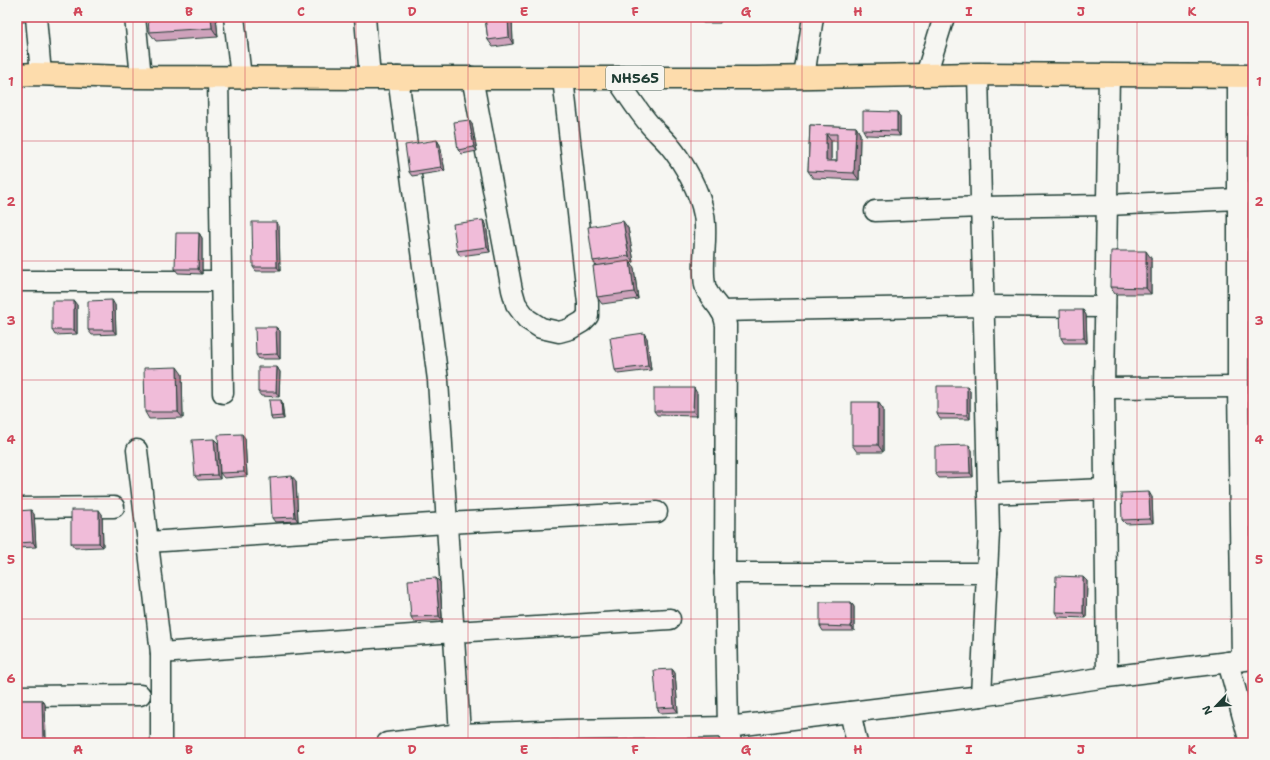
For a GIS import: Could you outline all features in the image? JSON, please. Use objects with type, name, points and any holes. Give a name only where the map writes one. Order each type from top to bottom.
[{"type":"highway","name":"NH565","points":[[17,75],[41,74],[142,77],[370,78],[804,77],[978,74],[1245,76]]},
{"type":"street","points":[[36,17],[41,74]]},
{"type":"street","points":[[135,17],[142,77]]},
{"type":"street","points":[[234,17],[241,77]]},
{"type":"street","points":[[365,17],[370,78]]},
{"type":"street","points":[[804,77],[813,17]]},
{"type":"street","points":[[926,75],[944,17]]},
{"type":"street","points":[[978,74],[989,532],[981,696]]},
{"type":"street","points":[[1107,676],[1104,388],[1109,75]]},
{"type":"street","points":[[1245,76],[1238,199],[1238,387],[1241,660],[1250,743]]},
{"type":"street","points":[[218,77],[223,393]]},
{"type":"street","points":[[398,77],[438,380],[460,734]]},
{"type":"street","points":[[472,77],[512,290],[516,304],[527,319],[541,328],[559,332],[570,329],[582,322],[588,316],[563,78]]},
{"type":"street","points":[[616,78],[650,125],[682,160],[698,193],[704,214],[706,242],[704,274],[705,286],[708,294],[721,311],[726,325],[725,573],[729,735]]},
{"type":"street","points":[[875,212],[981,207],[1107,205],[1238,199]]},
{"type":"street","points":[[17,281],[222,281]]},
{"type":"street","points":[[721,311],[984,306],[1105,307]]},
{"type":"street","points":[[1104,388],[1238,387]]},
{"type":"street","points":[[137,450],[161,653],[161,743]]},
{"type":"street","points":[[988,494],[1105,489]]},
{"type":"street","points":[[17,508],[114,507]]},
{"type":"street","points":[[148,542],[447,523],[657,512]]},
{"type":"street","points":[[725,573],[987,573]]},
{"type":"street","points":[[161,653],[454,632],[670,619]]},
{"type":"street","points":[[387,743],[460,734],[568,737],[729,735],[850,712],[981,696],[1107,676],[1241,660]]},
{"type":"street","points":[[17,696],[140,695]]},
{"type":"street","points":[[850,712],[857,743]]},
{"type":"building","points":[[148,17],[211,17],[212,28],[149,32]]},
{"type":"building","points":[[485,17],[508,17],[509,37],[488,40]]},
{"type":"building","points":[[716,17],[716,18],[700,18]]},
{"type":"building","points":[[863,111],[897,112],[897,131],[863,130]]},
{"type":"building","points":[[469,120],[474,147],[458,150],[454,122]]},
{"type":"building","points":[[810,125],[856,127],[854,173],[808,171]],"holes":[[[826,134],[837,134],[837,161],[826,161]]]},
{"type":"building","points":[[437,140],[441,167],[409,172],[405,145]]},
{"type":"building","points":[[483,220],[487,247],[457,251],[453,224]]},
{"type":"building","points":[[623,221],[629,256],[593,261],[588,227]]},
{"type":"building","points":[[252,222],[276,222],[277,267],[253,267]]},
{"type":"building","points":[[176,233],[199,233],[198,269],[175,269]]},
{"type":"building","points":[[1111,251],[1146,251],[1146,288],[1110,287]]},
{"type":"building","points":[[630,261],[634,292],[597,297],[593,266]]},
{"type":"building","points":[[112,300],[113,330],[88,330],[88,301]]},
{"type":"building","points":[[52,301],[74,301],[74,330],[52,330]]},
{"type":"building","points":[[1060,310],[1083,310],[1084,338],[1061,338]]},
{"type":"building","points":[[255,327],[276,327],[277,354],[256,355]]},
{"type":"building","points":[[644,333],[648,366],[615,370],[610,338]]},
{"type":"building","points":[[177,367],[178,412],[145,412],[144,368]]},
{"type":"building","points":[[258,367],[277,367],[276,392],[258,392]]},
{"type":"building","points":[[937,386],[967,386],[967,415],[937,414]]},
{"type":"building","points":[[654,388],[694,388],[693,411],[654,411]]},
{"type":"building","points":[[269,400],[281,400],[282,416],[271,417]]},
{"type":"building","points":[[852,402],[878,402],[878,445],[852,445]]},
{"type":"building","points":[[242,434],[244,472],[220,473],[218,435]]},
{"type":"building","points":[[214,439],[217,475],[195,476],[192,440]]},
{"type":"building","points":[[969,445],[970,473],[935,473],[935,446]]},
{"type":"building","points":[[292,476],[295,517],[272,518],[270,478]]},
{"type":"building","points":[[1149,492],[1150,519],[1122,520],[1121,493]]},
{"type":"building","points":[[31,510],[33,542],[17,543],[17,511]]},
{"type":"building","points":[[71,510],[99,510],[99,543],[71,543]]},
{"type":"building","points":[[1056,576],[1083,577],[1083,613],[1055,612]]},
{"type":"building","points":[[436,578],[439,616],[411,617],[408,580]]},
{"type":"building","points":[[820,602],[851,602],[851,627],[820,626]]},
{"type":"building","points":[[672,669],[674,707],[657,708],[654,670]]},
{"type":"building","points":[[17,700],[42,700],[43,740],[17,741]]}]
